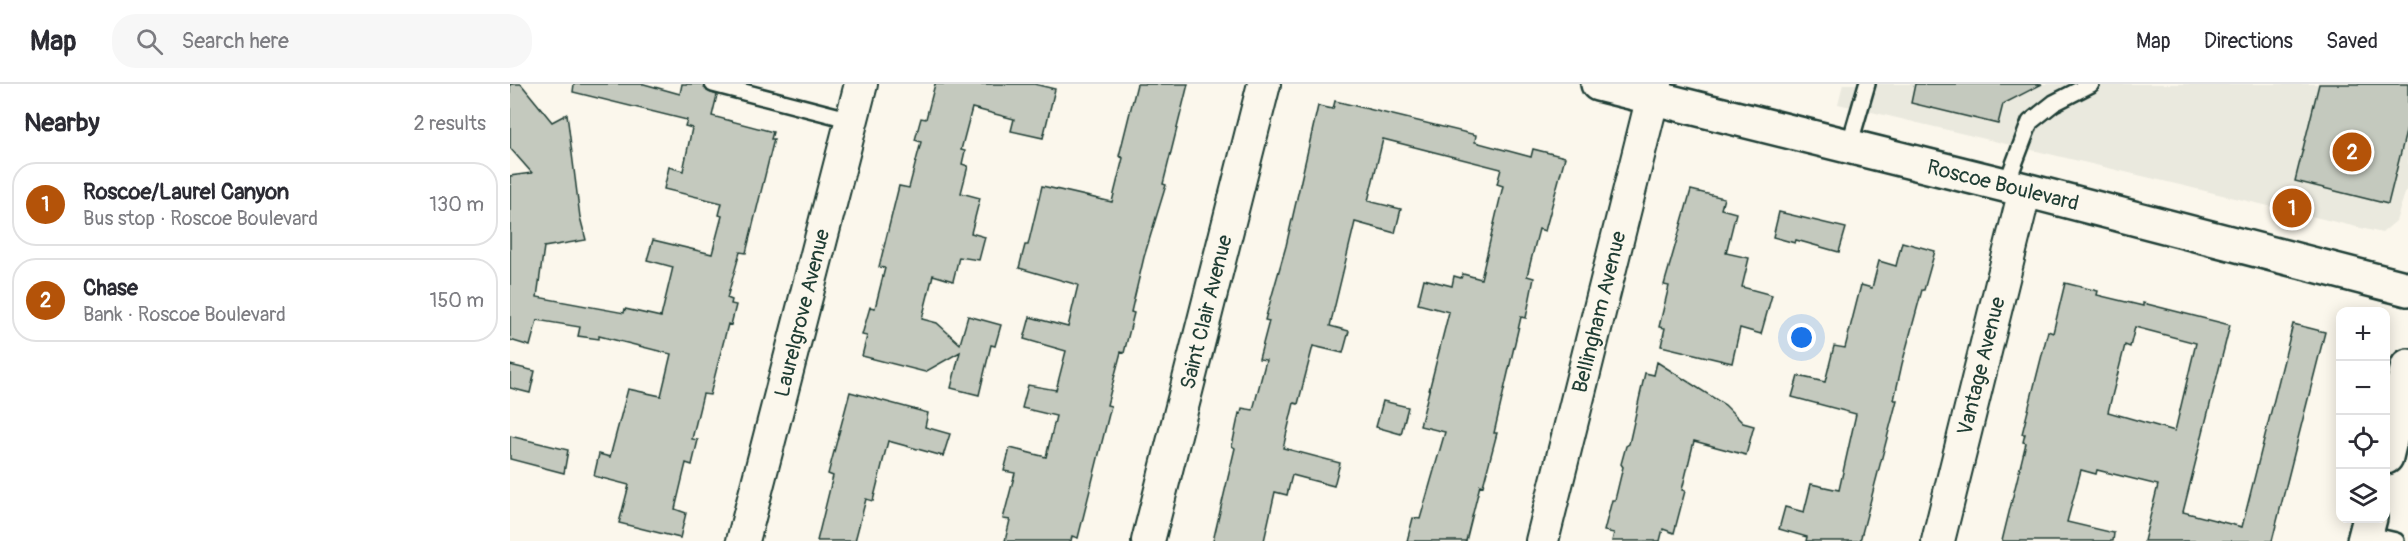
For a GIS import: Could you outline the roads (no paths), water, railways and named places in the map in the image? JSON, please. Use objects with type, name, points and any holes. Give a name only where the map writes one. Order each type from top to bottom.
[{"type":"main road","name":"Roscoe Boulevard","points":[[1598,84],[1654,91],[1849,146],[2408,289]]},
{"type":"main road","points":[[2390,437],[2408,366]]},
{"type":"street","name":"Laurelgrove Avenue","points":[[743,541],[861,84]]},
{"type":"street","name":"Saint Clair Avenue","points":[[1148,541],[1264,84]]},
{"type":"street","name":"Bellingham Avenue","points":[[1542,541],[1654,91]]},
{"type":"street","name":"Vantage Avenue","points":[[1938,541],[2016,188]]},
{"type":"lane","points":[[713,84],[852,120]]},
{"type":"lane","points":[[1849,146],[1867,84]]},
{"type":"lane","points":[[2016,188],[2030,122],[2054,103],[2091,84]]},
{"type":"place","name":"Chase","points":[[2352,152]]},
{"type":"place","name":"Roscoe/Laurel Canyon","points":[[2292,208]]}]
